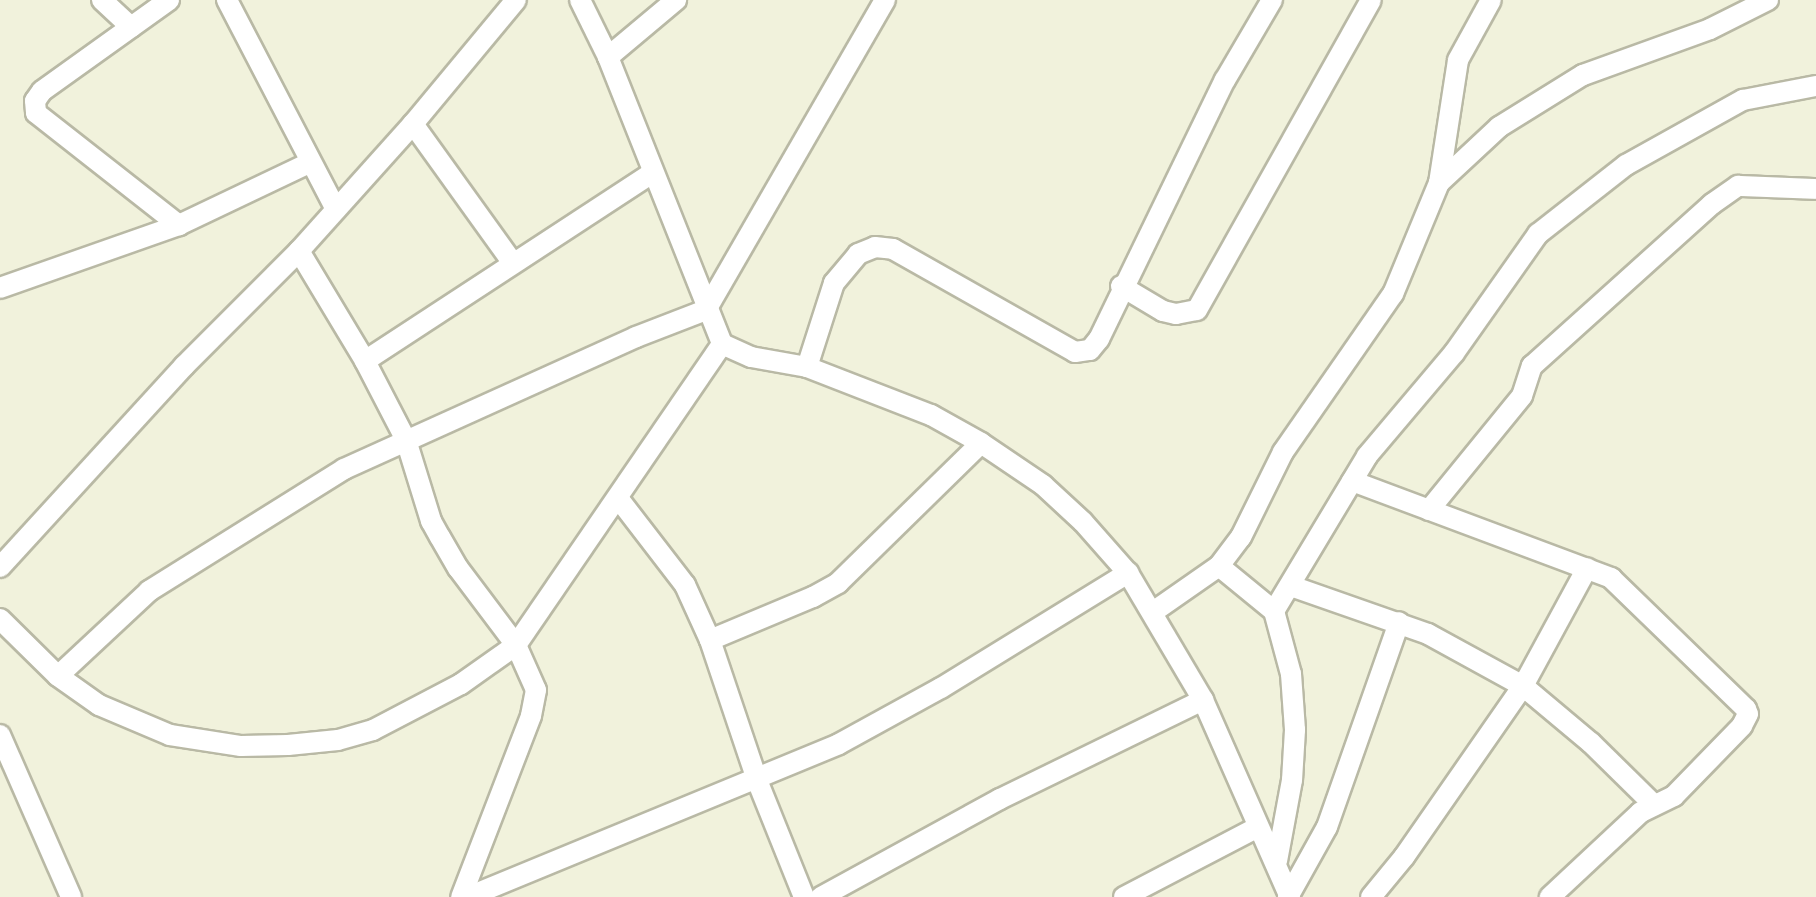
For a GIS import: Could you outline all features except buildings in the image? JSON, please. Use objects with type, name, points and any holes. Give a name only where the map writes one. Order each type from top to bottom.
[{"type":"street","points":[[102,0],[131,27]]},
{"type":"street","points":[[169,0],[42,91],[35,101],[36,113],[179,225]]},
{"type":"street","points":[[227,0],[309,163],[336,209]]},
{"type":"street","points":[[0,567],[184,366],[299,251],[413,124],[516,0]]},
{"type":"street","points":[[580,0],[608,57],[722,344],[751,357],[807,367],[931,415],[981,443],[1043,485],[1083,522],[1128,573],[1203,700],[1231,757],[1258,827],[1277,861],[1289,896]]},
{"type":"street","points":[[608,57],[676,0]]},
{"type":"street","points":[[58,676],[166,579],[344,469],[706,310],[885,0]]},
{"type":"street","points":[[807,367],[834,283],[858,254],[875,247],[893,249],[1075,352],[1090,350],[1099,339],[1121,286],[1225,80],[1272,0]]},
{"type":"street","points":[[1121,286],[1163,311],[1176,314],[1197,310],[1371,0]]},
{"type":"street","points":[[1153,612],[1219,566],[1241,537],[1283,452],[1393,294],[1439,183],[1458,60],[1491,0]]},
{"type":"street","points":[[1439,183],[1499,127],[1583,75],[1710,29],[1768,0]]},
{"type":"street","points":[[1274,611],[1381,436],[1454,353],[1545,227],[1626,165],[1743,100],[1816,86]]},
{"type":"street","points":[[413,124],[512,262]]},
{"type":"street","points":[[0,288],[179,225],[309,163]]},
{"type":"street","points":[[365,361],[652,173]]},
{"type":"street","points":[[1429,510],[1522,396],[1532,366],[1712,204],[1738,186],[1816,189]]},
{"type":"street","points":[[299,251],[365,361],[406,440],[431,521],[458,568],[516,645],[532,676],[536,702],[461,897]]},
{"type":"street","points":[[0,619],[58,676],[99,705],[170,735],[241,746],[288,745],[338,740],[373,730],[461,684],[516,645],[722,344]]},
{"type":"street","points":[[710,640],[813,597],[838,583],[981,443]]},
{"type":"street","points":[[1352,481],[1611,578],[1741,703],[1748,714],[1742,726],[1674,796],[1641,812],[1550,897]]},
{"type":"street","points":[[618,498],[685,585],[710,640],[757,780],[804,897]]},
{"type":"street","points":[[1219,566],[1274,611],[1291,674],[1295,730],[1290,803],[1277,861]]},
{"type":"street","points":[[1371,897],[1404,857],[1523,686],[1587,568]]},
{"type":"street","points":[[468,897],[839,744],[941,688],[1128,573]]},
{"type":"street","points":[[1291,586],[1399,622],[1450,645],[1523,686],[1591,743],[1654,805]]},
{"type":"street","points":[[1289,896],[1327,827],[1399,622]]},
{"type":"street","points":[[821,897],[1000,799],[1203,700]]},
{"type":"street","points":[[0,735],[71,897]]},
{"type":"street","points":[[1124,897],[1258,827]]}]
